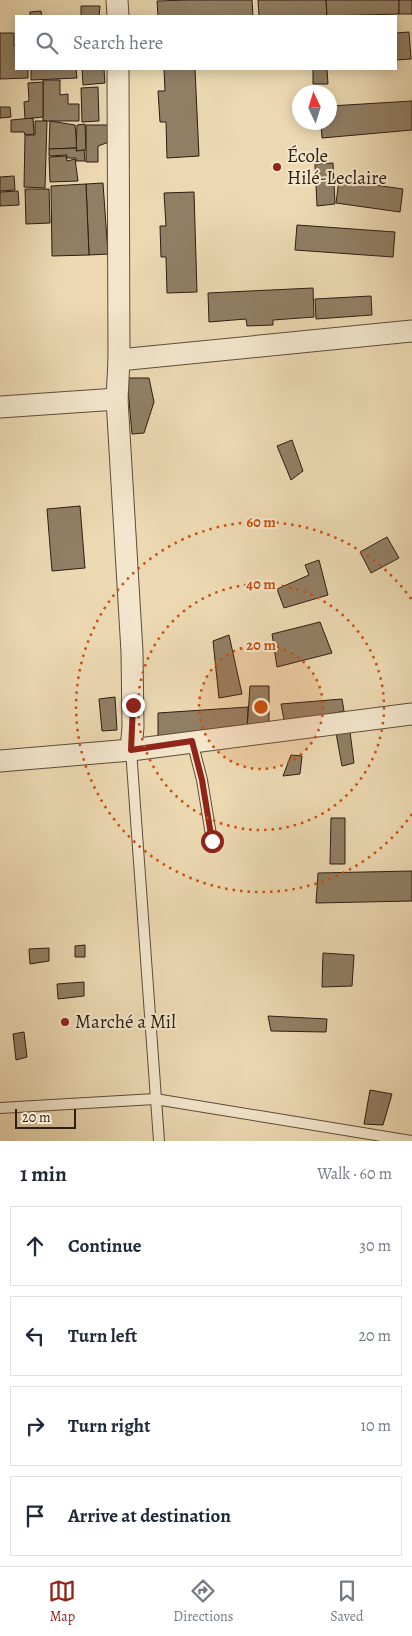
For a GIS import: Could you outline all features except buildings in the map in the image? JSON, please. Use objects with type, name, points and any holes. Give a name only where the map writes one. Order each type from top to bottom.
[{"type":"street","points":[[117,0],[118,15]]},
{"type":"street","points":[[118,70],[119,360],[117,399],[132,652],[133,727],[131,750]]},
{"type":"street","points":[[119,360],[412,331]]},
{"type":"street","points":[[0,407],[117,399]]},
{"type":"street","points":[[0,760],[131,750],[412,714]]},
{"type":"lane","points":[[192,741],[202,780],[212,841]]},
{"type":"lane","points":[[131,750],[159,1141]]},
{"type":"lane","points":[[0,1108],[155,1099],[412,1140]]},
{"type":"place","name":"École Hilé-Leclaire","points":[[277,167]]},
{"type":"place","name":"Marché a Mil","points":[[65,1022]]},
{"type":"route","points":[[133,705],[131,750],[192,741],[202,780],[212,841]]}]
